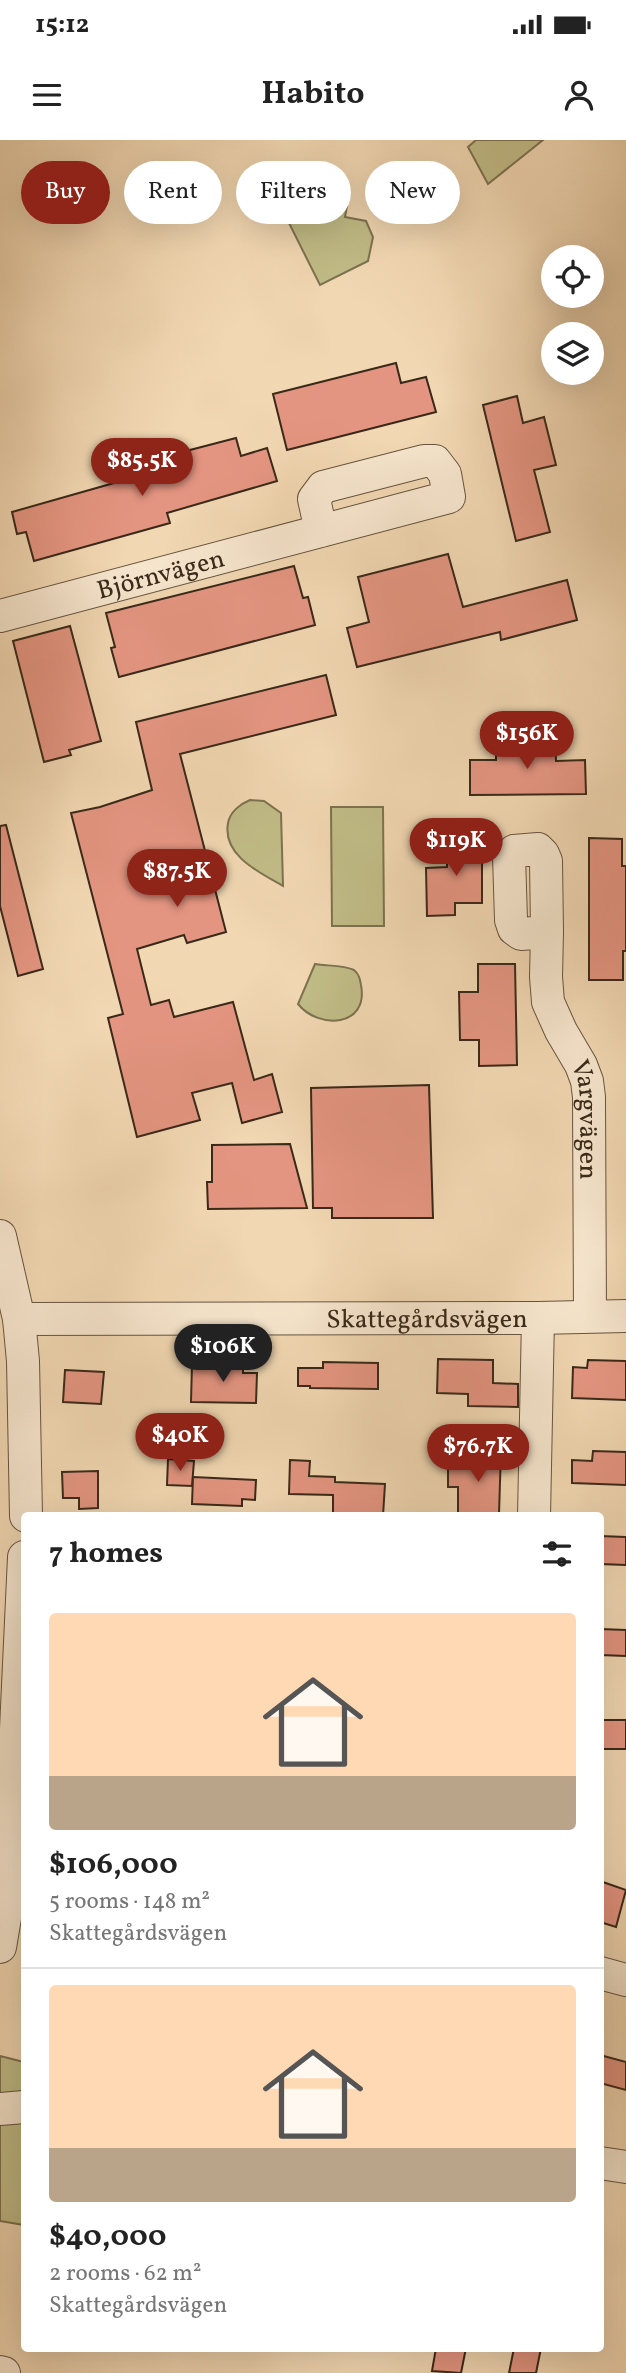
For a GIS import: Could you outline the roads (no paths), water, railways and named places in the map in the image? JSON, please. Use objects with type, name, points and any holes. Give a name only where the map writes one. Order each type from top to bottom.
[{"type":"street","name":"Björnvägen","points":[[0,616],[321,531]]},
{"type":"street","name":"Vargvägen","points":[[547,932],[545,978],[548,1002],[581,1065],[589,1097],[590,1316]]},
{"type":"street","points":[[0,1236],[19,1319],[23,1361],[26,1512]]},
{"type":"street","name":"Skattegårdsvägen","points":[[19,1319],[626,1316]]},
{"type":"street","points":[[534,1512],[538,1318]]},
{"type":"street","points":[[0,1947],[11,1900],[21,1636]]},
{"type":"street","points":[[604,1974],[626,1980]]},
{"type":"street","points":[[0,2109],[21,2107]]},
{"type":"street","points":[[604,2164],[626,2167]]}]
